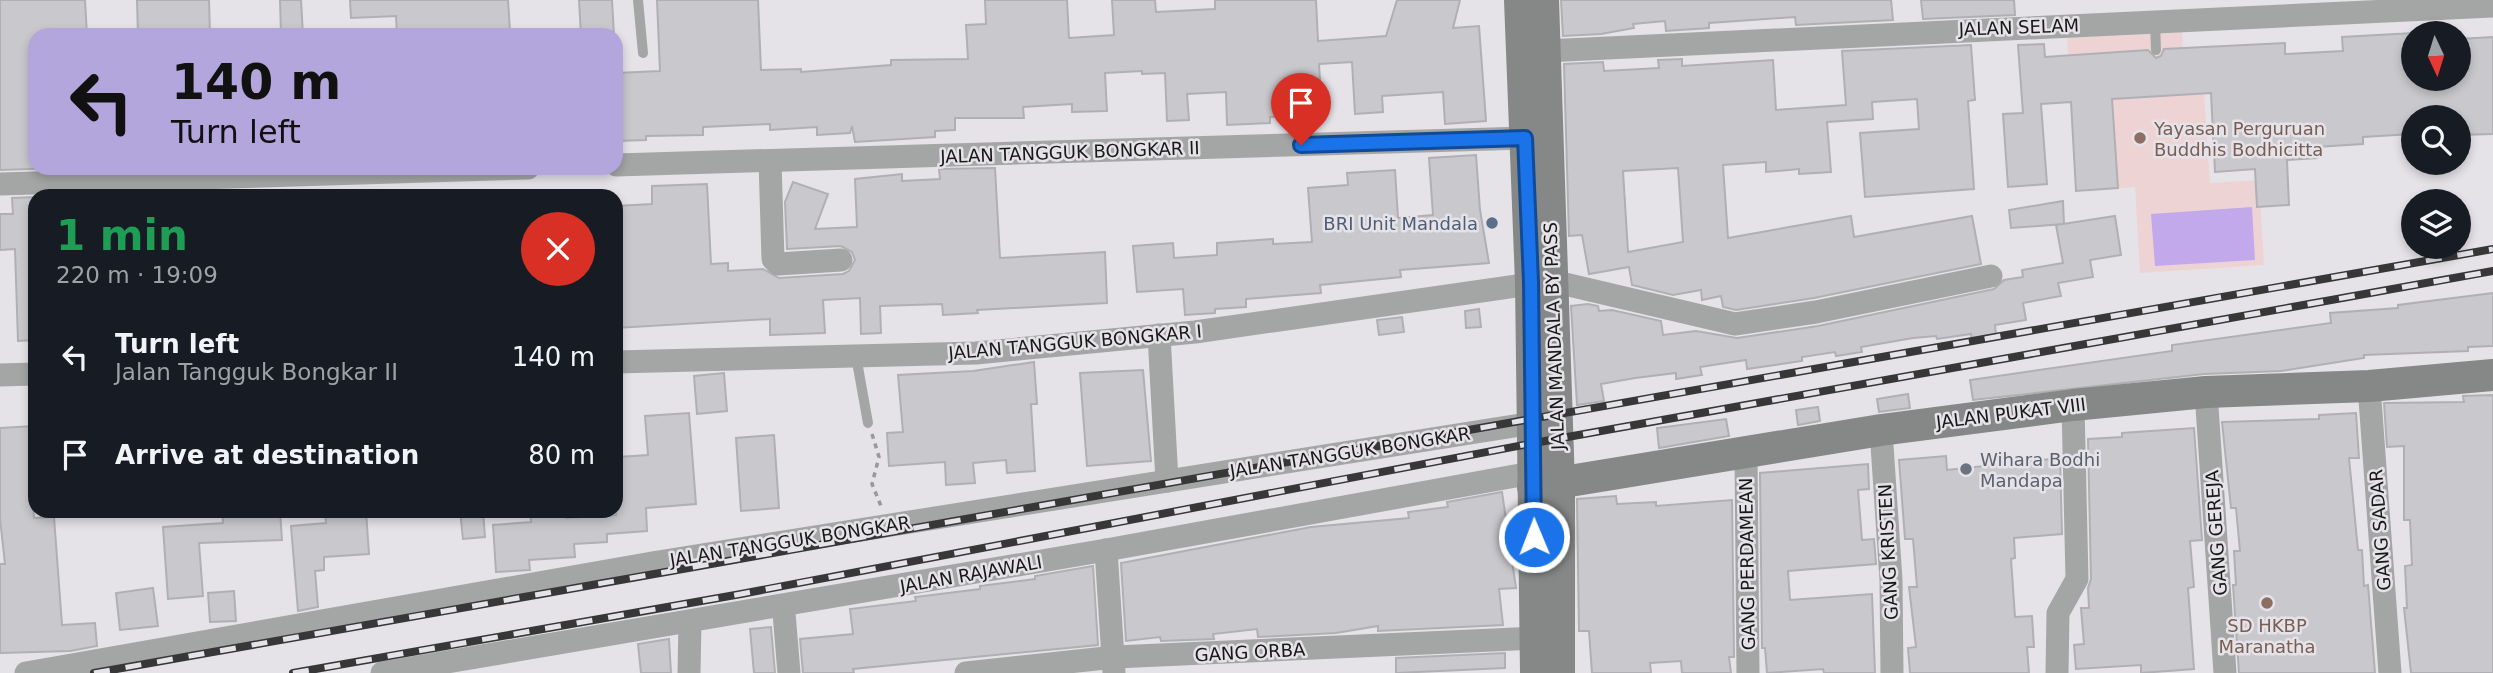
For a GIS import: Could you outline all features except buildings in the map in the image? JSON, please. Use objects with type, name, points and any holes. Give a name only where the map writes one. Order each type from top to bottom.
[{"type":"street","name":"JALAN MANDALA BY PASS","points":[[1520,0],[1525,138],[1542,282]]},
{"type":"street","name":"JALAN MANDALA BY PASS","points":[[1543,0],[1545,51],[1542,282],[1546,478],[1559,673]]},
{"type":"street","name":"JALAN SELAM","points":[[1545,51],[1849,34],[2493,6]]},
{"type":"street","name":"JALAN TANGGUK BONGKAR II","points":[[623,165],[1525,138]]},
{"type":"street","points":[[770,161],[773,259],[778,264],[841,260]]},
{"type":"street","points":[[0,184],[297,175]]},
{"type":"street","points":[[1542,282],[1735,324],[1816,312],[1991,276]]},
{"type":"street","name":"JALAN TANGGUK BONGKAR I","points":[[623,362],[976,353],[1159,335],[1542,282]]},
{"type":"street","points":[[1159,335],[1167,481]]},
{"type":"street","points":[[0,375],[28,374]]},
{"type":"street","name":"JALAN PUKAT VIII","points":[[1546,478],[1746,454],[1881,430],[2073,405],[2206,392],[2369,386],[2493,375]]},
{"type":"street","name":"GANG SADAR","points":[[2369,386],[2390,673]]},
{"type":"street","name":"GANG GEREJA","points":[[2206,392],[2225,673]]},
{"type":"street","points":[[2057,673],[2058,613],[2077,579],[2073,405]]},
{"type":"street","name":"JALAN TANGGUK BONGKAR","points":[[26,673],[639,565],[1545,421]]},
{"type":"street","name":"GANG KRISTEN","points":[[1881,430],[1891,580],[1892,673]]},
{"type":"street","name":"GANG PERDAMEAN","points":[[1746,454],[1748,673]]},
{"type":"street","name":"JALAN MANDALA BY PASS","points":[[1536,673],[1535,638],[1546,478]]},
{"type":"street","name":"JALAN RAJAWALI","points":[[382,673],[1546,478]]},
{"type":"street","points":[[1106,550],[1114,665]]},
{"type":"street","points":[[784,613],[789,673]]},
{"type":"street","points":[[689,673],[690,622]]},
{"type":"street","name":"GANG ORBA","points":[[966,673],[1114,665],[1232,663],[1535,638]]},
{"type":"lane","points":[[638,0],[643,53]]},
{"type":"lane","points":[[2155,22],[2156,50]]},
{"type":"lane","points":[[856,356],[868,423]]},
{"type":"path","points":[[868,423],[879,450],[872,484],[889,525]]},
{"type":"shaded area","name":"Yayasan Perguruan Buddhis Bodhicitta","points":[[2182,30],[2185,94],[2204,93],[2210,183],[2259,180],[2264,265],[2140,273],[2135,187],[2077,191],[2067,37]]},
{"type":"shaded area","points":[[2252,207],[2255,260],[2155,266],[2151,214]]},
{"type":"railway","points":[[94,673],[2493,249]]},
{"type":"railway","points":[[293,673],[741,594],[1534,443],[2493,271]]},
{"type":"place","name":"Yayasan Perguruan Buddhis Bodhicitta","points":[[2140,138]]},
{"type":"place","name":"BRI Unit Mandala","points":[[1492,223]]},
{"type":"place","name":"Wihara Bodhi Mandapa","points":[[1966,469]]},
{"type":"place","name":"SD HKBP Maranatha","points":[[2267,603]]},
{"type":"route","points":[[1301,145],[1525,138],[1531,282],[1534,537]]}]
